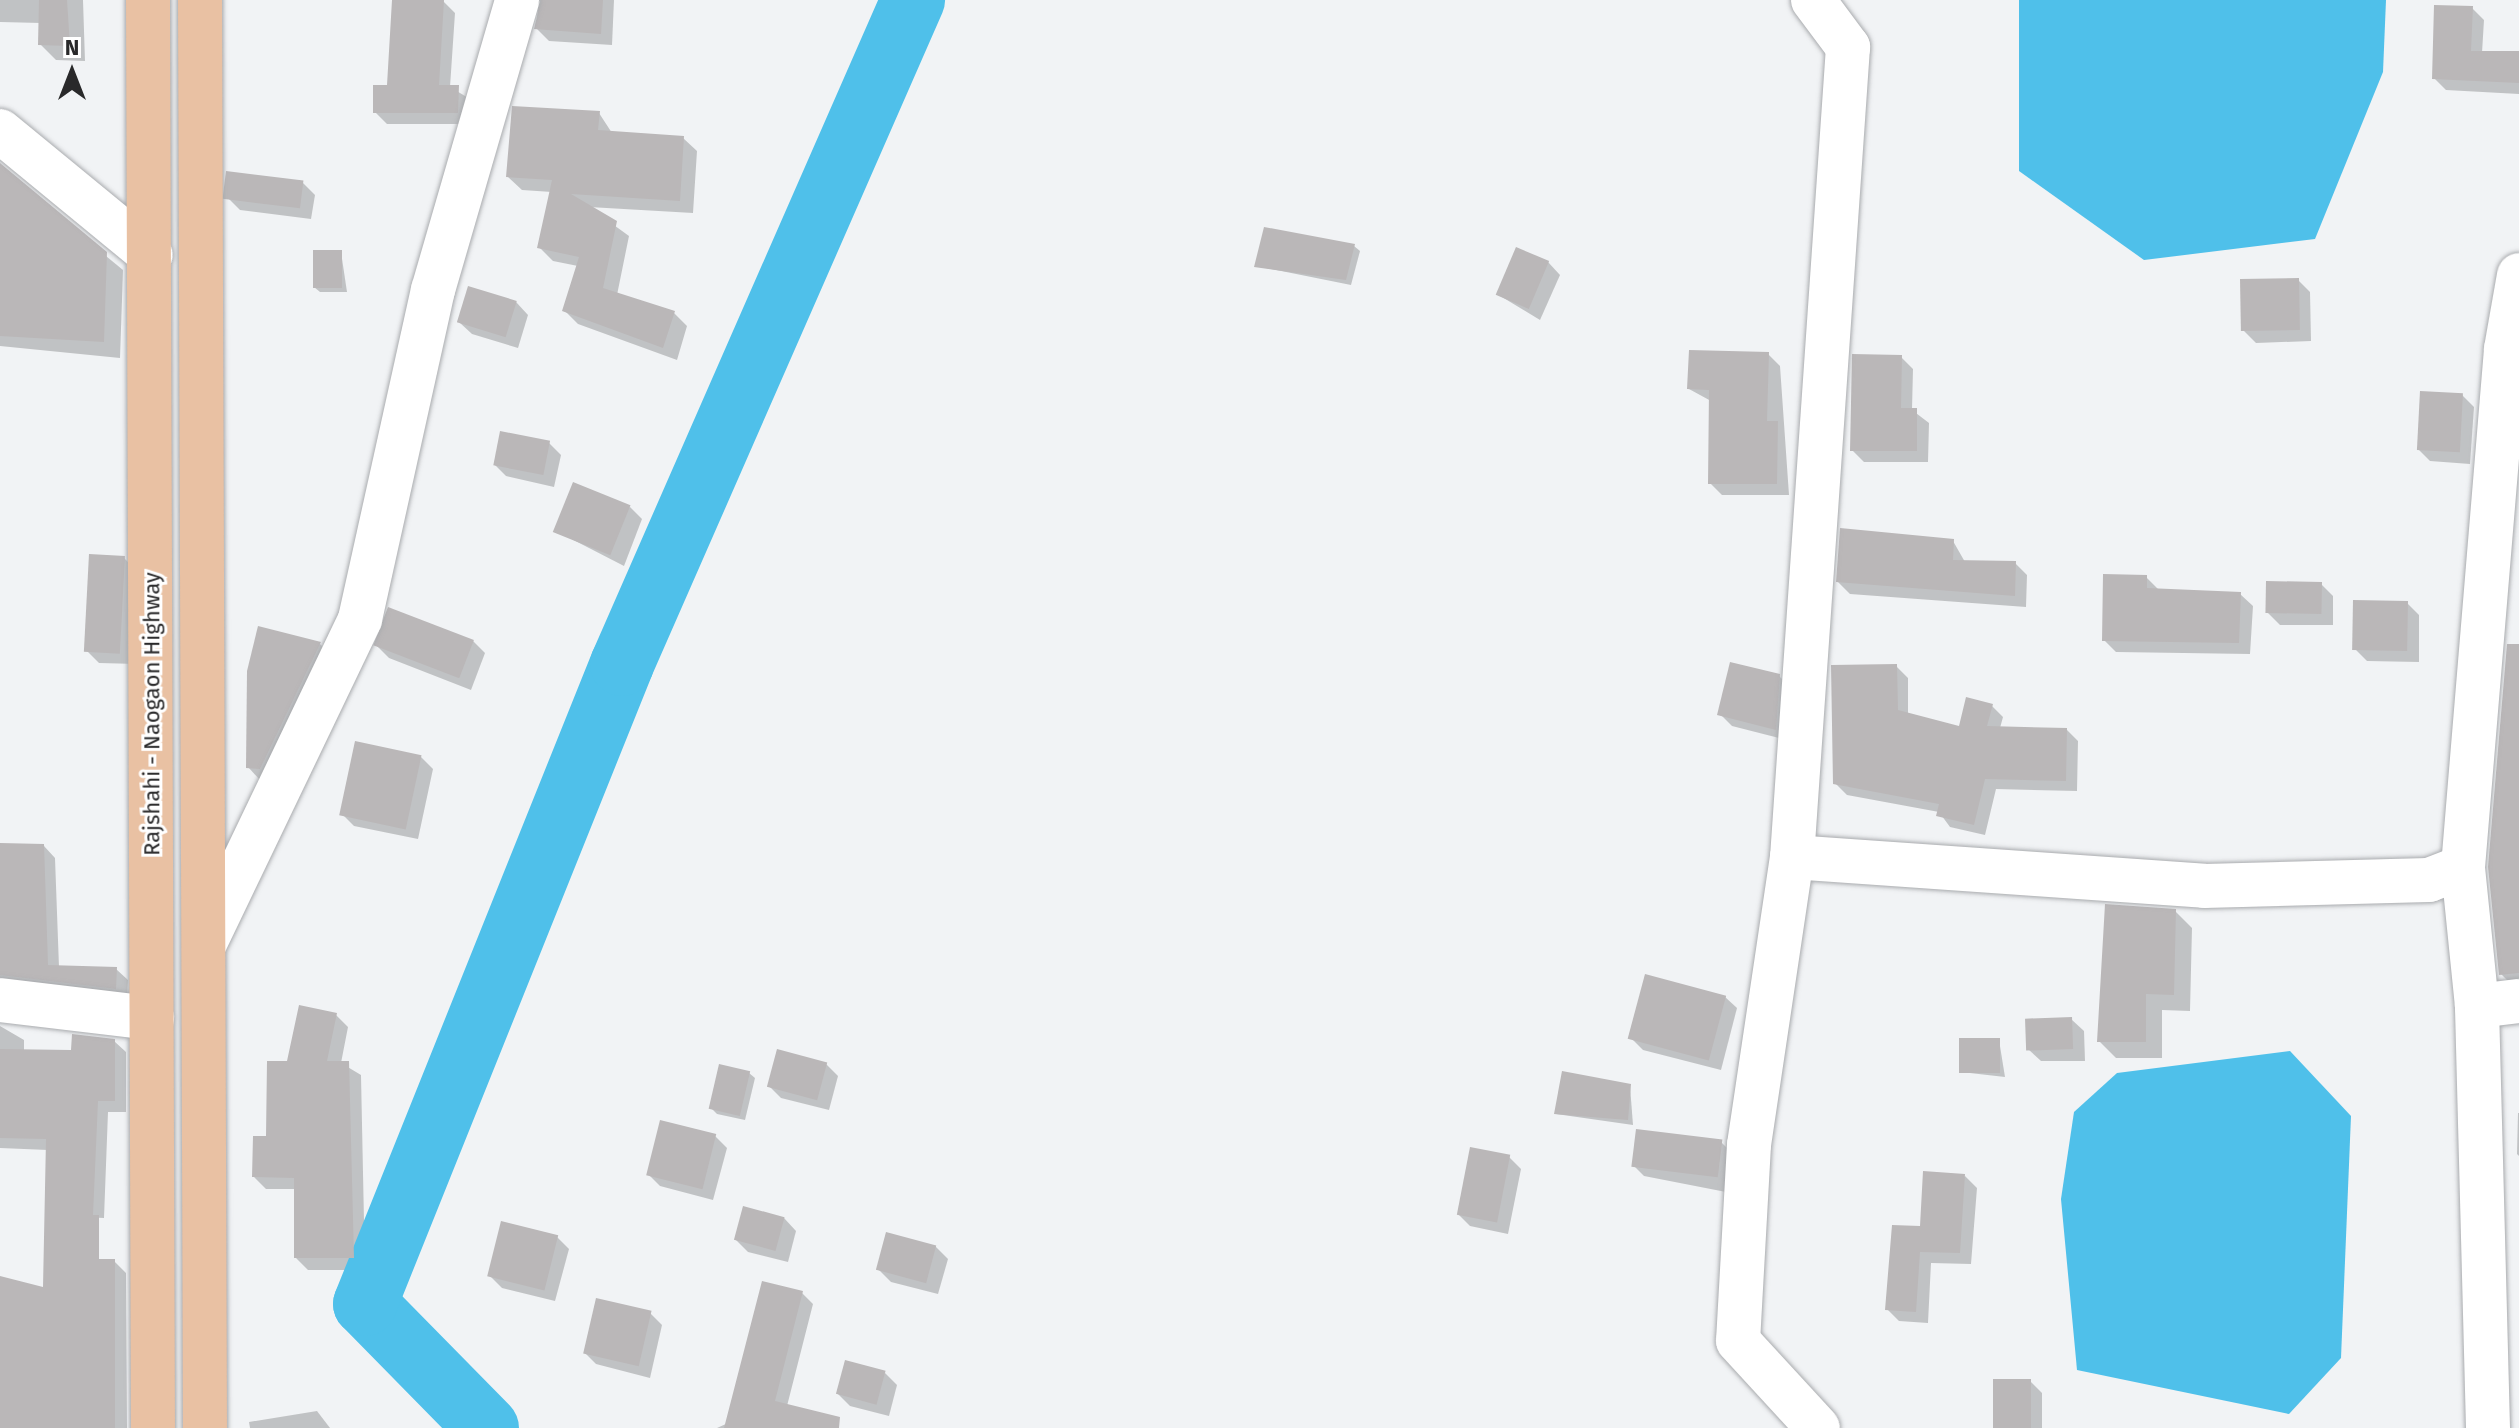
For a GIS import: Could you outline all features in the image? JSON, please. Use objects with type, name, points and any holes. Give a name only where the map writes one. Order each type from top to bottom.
[{"type":"main road","name":"Rajshahi - Naogaon Highway","points":[[148,0],[153,1428]]},
{"type":"main road","points":[[200,0],[205,1428]]},
{"type":"main road","points":[[152,809],[205,811]]},
{"type":"street","points":[[205,943],[360,619],[433,290],[517,0]]},
{"type":"street","points":[[1813,0],[1848,47],[1792,857],[1749,1145],[1738,1341],[1818,1428]]},
{"type":"street","points":[[0,131],[151,255]]},
{"type":"street","points":[[2488,1428],[2498,1004],[2463,867],[2506,349],[2519,275]]},
{"type":"street","points":[[1792,857],[2204,886],[2429,880],[2463,867]]},
{"type":"street","points":[[0,1000],[152,1018]]},
{"type":"water","points":[[2019,0],[2386,0],[2383,72],[2315,239],[2144,260],[2019,171]]},
{"type":"water","points":[[2290,1051],[2351,1116],[2341,1358],[2289,1414],[2077,1370],[2061,1199],[2074,1112],[2117,1073]]},
{"type":"building","points":[[39,0],[67,0],[70,46],[38,45]]},
{"type":"building","points":[[392,0],[444,0],[439,85],[459,85],[458,113],[373,113],[373,85],[387,85]]},
{"type":"building","points":[[541,0],[603,0],[601,34],[534,29]]},
{"type":"building","points":[[2434,5],[2473,6],[2471,51],[2519,51],[2519,83],[2432,79]]},
{"type":"building","points":[[512,106],[600,111],[598,130],[684,136],[680,201],[571,194],[617,221],[603,288],[675,311],[663,348],[562,311],[579,257],[537,248],[552,180],[506,177]]},
{"type":"building","points":[[0,163],[107,252],[104,342],[0,336]]},
{"type":"building","points":[[226,171],[303,181],[300,208],[223,199]]},
{"type":"building","points":[[1264,227],[1355,244],[1346,280],[1254,267]]},
{"type":"building","points":[[1516,247],[1549,261],[1529,309],[1496,295]]},
{"type":"building","points":[[313,250],[342,250],[342,288],[313,288]]},
{"type":"building","points":[[2299,278],[2300,330],[2241,331],[2240,279]]},
{"type":"building","points":[[468,286],[517,301],[506,337],[457,322]]},
{"type":"building","points":[[1689,350],[1769,352],[1767,421],[1778,421],[1777,484],[1708,484],[1709,390],[1687,389]]},
{"type":"building","points":[[1852,354],[1902,355],[1901,408],[1917,408],[1917,451],[1850,451]]},
{"type":"building","points":[[2420,391],[2463,393],[2460,452],[2417,450]]},
{"type":"building","points":[[500,431],[550,441],[543,475],[493,465]]},
{"type":"building","points":[[573,482],[630,505],[610,555],[553,532]]},
{"type":"building","points":[[1840,528],[1954,539],[1953,560],[2016,561],[2015,596],[1836,582]]},
{"type":"building","points":[[89,554],[125,556],[120,654],[84,652]]},
{"type":"building","points":[[2103,574],[2147,575],[2147,588],[2241,592],[2239,643],[2102,641]]},
{"type":"building","points":[[2266,581],[2322,582],[2321,614],[2265,613]]},
{"type":"building","points":[[2353,600],[2408,601],[2407,651],[2352,650]]},
{"type":"building","points":[[388,607],[474,640],[459,678],[373,645]]},
{"type":"building","points":[[258,626],[321,642],[260,769],[246,768],[247,671]]},
{"type":"building","points":[[2507,644],[2519,644],[2519,973],[2499,975],[2488,867]]},
{"type":"building","points":[[1730,662],[1780,674],[1776,730],[1717,715]]},
{"type":"building","points":[[1897,664],[1898,710],[1959,726],[1966,697],[1993,704],[1987,726],[2067,728],[2066,781],[1985,779],[1974,825],[1936,816],[1939,804],[1833,784],[1831,665]]},
{"type":"building","points":[[355,741],[422,755],[406,829],[339,815]]},
{"type":"building","points":[[0,843],[44,844],[48,965],[117,967],[116,989],[0,975]]},
{"type":"building","points":[[2105,904],[2176,909],[2174,995],[2146,994],[2146,1042],[2097,1042]]},
{"type":"building","points":[[1645,974],[1726,996],[1709,1060],[1628,1039]]},
{"type":"building","points":[[299,1005],[337,1013],[327,1061],[349,1061],[354,1258],[294,1258],[294,1178],[252,1177],[253,1136],[266,1136],[267,1061],[287,1061]]},
{"type":"building","points":[[2072,1017],[2073,1049],[2026,1051],[2025,1019]]},
{"type":"building","points":[[72,1034],[115,1039],[115,1101],[98,1101],[93,1215],[99,1215],[99,1259],[115,1259],[115,1428],[0,1428],[0,1276],[43,1287],[46,1139],[0,1138],[0,1049],[71,1050]]},
{"type":"building","points":[[1959,1038],[2000,1038],[2000,1073],[1959,1073]]},
{"type":"building","points":[[777,1049],[827,1062],[817,1100],[767,1087]]},
{"type":"building","points":[[719,1064],[750,1071],[740,1116],[709,1109]]},
{"type":"building","points":[[1562,1071],[1631,1084],[1628,1120],[1554,1114]]},
{"type":"building","points":[[660,1120],[716,1134],[702,1189],[646,1175]]},
{"type":"building","points":[[1636,1129],[1722,1140],[1718,1177],[1631,1167]]},
{"type":"building","points":[[1470,1147],[1510,1155],[1497,1223],[1457,1215]]},
{"type":"building","points":[[1923,1171],[1965,1174],[1960,1253],[1920,1252],[1916,1312],[1885,1310],[1892,1225],[1920,1226]]},
{"type":"building","points":[[743,1206],[785,1217],[775,1251],[734,1240]]},
{"type":"building","points":[[501,1221],[558,1235],[544,1291],[487,1276]]},
{"type":"building","points":[[886,1232],[936,1245],[926,1283],[876,1270]]},
{"type":"building","points":[[762,1281],[803,1291],[775,1401],[840,1417],[839,1428],[724,1428]]},
{"type":"building","points":[[596,1298],[652,1311],[639,1366],[583,1354]]},
{"type":"building","points":[[845,1360],[886,1371],[877,1405],[836,1394]]},
{"type":"building","points":[[1993,1379],[2031,1379],[2031,1428],[1993,1428]]},
{"type":"waterway","points":[[487,1428],[365,1304],[622,664],[913,0]]}]
